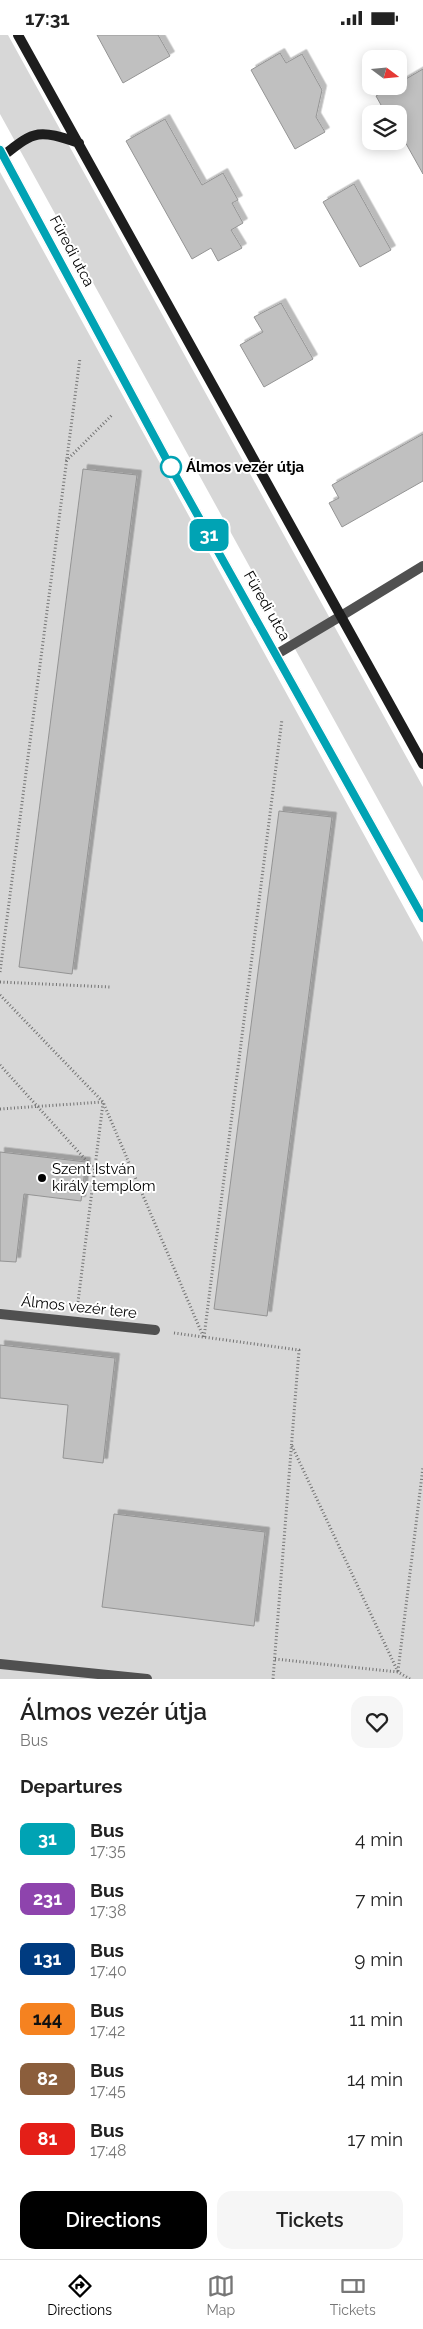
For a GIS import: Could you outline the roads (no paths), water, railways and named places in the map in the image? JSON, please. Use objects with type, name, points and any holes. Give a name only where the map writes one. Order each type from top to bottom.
[{"type":"main road","points":[[18,35],[423,764]]},
{"type":"main road","points":[[2,153],[31,135],[53,135],[79,143]]},
{"type":"main road","name":"Füredi utca","points":[[2,153],[169,464],[423,918]]},
{"type":"street","points":[[277,654],[423,566]]},
{"type":"street","name":"Álmos vezér tere","points":[[0,1314],[155,1330]]},
{"type":"street","points":[[0,1664],[147,1679]]},
{"type":"place","name":"Álmos vezér útja","points":[[171,467]]},
{"type":"place","name":"Szent István király templom","points":[[42,1178]]}]
